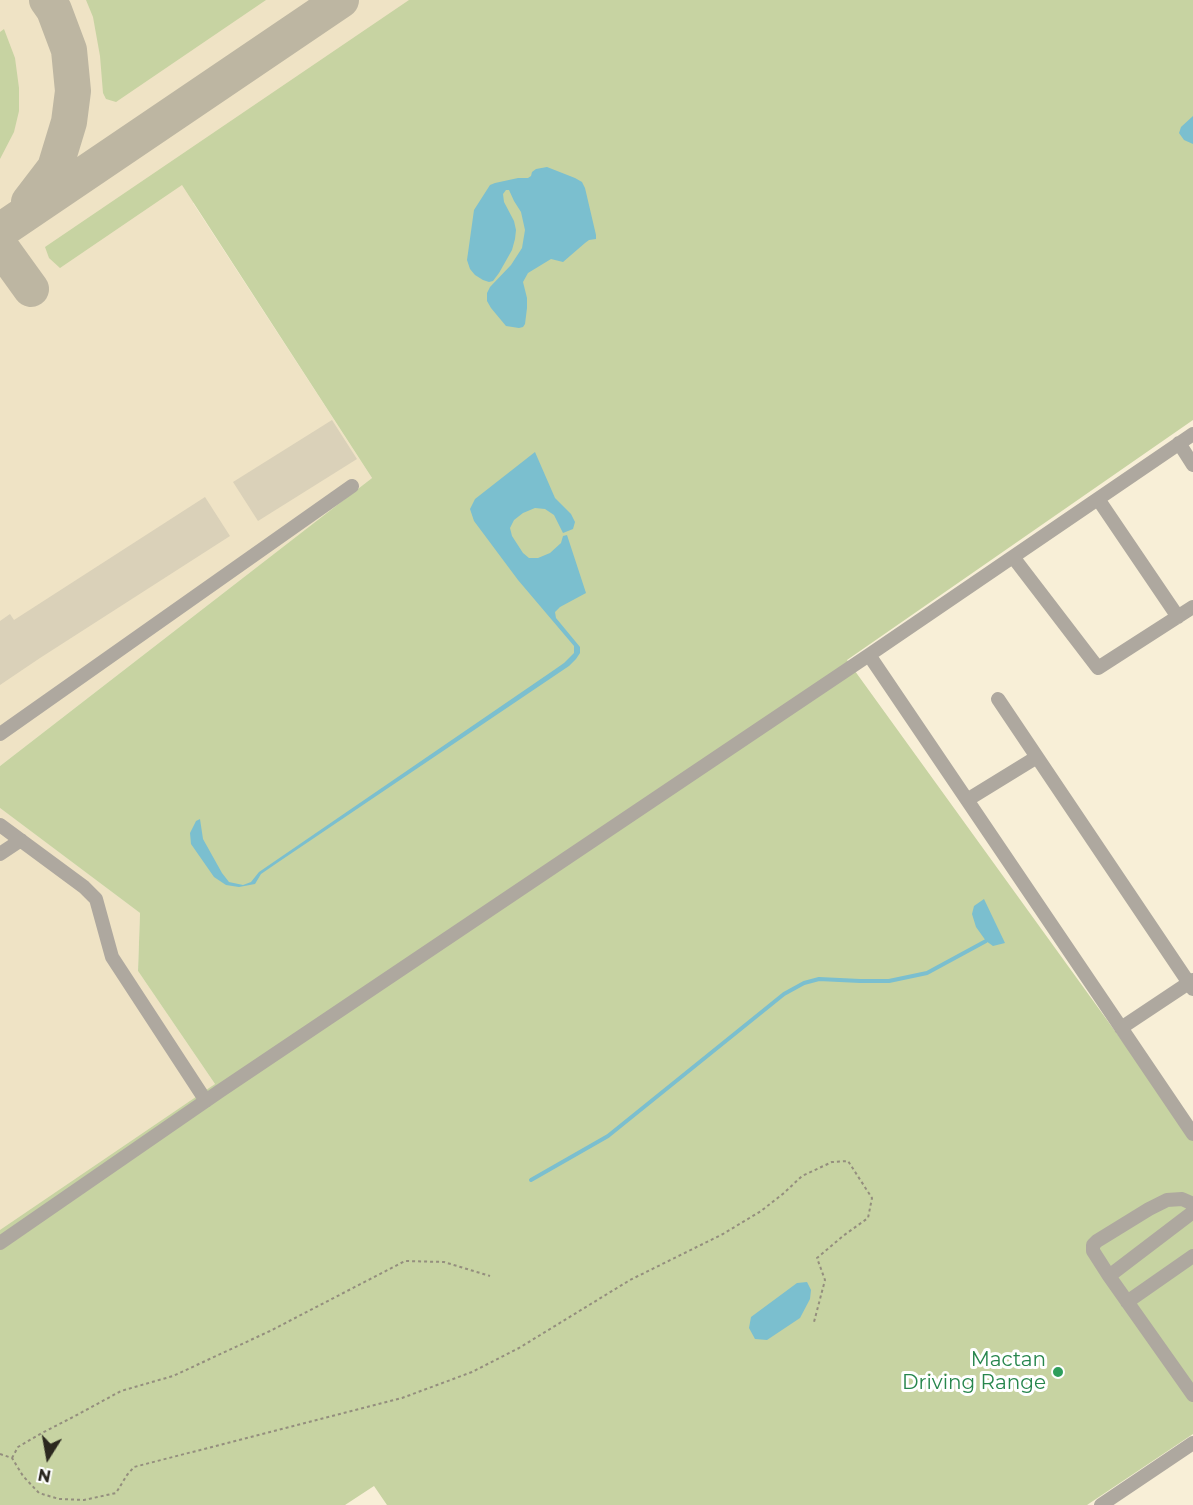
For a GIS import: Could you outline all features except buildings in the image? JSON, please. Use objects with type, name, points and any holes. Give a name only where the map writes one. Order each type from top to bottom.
[{"type":"lane","points":[[0,1244],[206,1101],[1193,434]]},
{"type":"lane","points":[[1179,443],[1193,465]]},
{"type":"lane","points":[[0,734],[352,486]]},
{"type":"lane","points":[[1098,498],[1178,617]]},
{"type":"lane","points":[[1013,557],[1098,668],[1193,607]]},
{"type":"lane","points":[[869,655],[1193,1134]]},
{"type":"lane","points":[[998,699],[1192,984],[1121,1028]]},
{"type":"lane","points":[[967,800],[1037,757]]},
{"type":"lane","points":[[0,825],[96,898],[112,957],[206,1101]]},
{"type":"lane","points":[[0,854],[21,840]]},
{"type":"lane","points":[[1193,1203],[1182,1199],[1167,1200],[1093,1245],[1093,1251],[1109,1276],[1193,1395]]},
{"type":"lane","points":[[1109,1276],[1193,1212]]},
{"type":"lane","points":[[1127,1302],[1193,1256]]},
{"type":"lane","points":[[1101,1505],[1193,1443]]},
{"type":"path","points":[[0,1454],[12,1458],[23,1476],[39,1493],[59,1499],[84,1500],[116,1493],[134,1467],[402,1398],[472,1372],[519,1348],[630,1280],[723,1234],[761,1211],[802,1176],[832,1162],[848,1161],[872,1198],[868,1218],[817,1258],[825,1280],[814,1322]]},
{"type":"path","points":[[12,1458],[18,1448],[42,1433],[122,1391],[173,1376],[270,1331],[405,1261],[444,1262],[490,1276]]},
{"type":"shaded area","points":[[0,0],[493,0],[193,203],[372,478],[0,766]]},
{"type":"shaded area","points":[[0,808],[140,913],[138,971],[215,1084],[0,1268]]},
{"type":"green space","points":[[86,0],[266,0],[116,102],[106,99],[103,93],[100,56],[93,17]]},
{"type":"green space","points":[[409,0],[1193,0],[1193,420],[847,660],[1193,1139],[1193,1434],[1087,1505],[387,1505],[374,1486],[345,1505],[0,1505],[0,1230],[215,1084],[138,971],[140,913],[0,808],[0,766],[372,478],[182,185],[60,268],[49,258],[45,247]]},
{"type":"green space","points":[[4,29],[15,58],[19,111],[14,132],[0,159],[0,32]]},
{"type":"water","points":[[1193,116],[1193,144],[1184,140],[1179,133],[1181,127]]},
{"type":"water","points":[[547,167],[582,182],[596,239],[589,240],[563,262],[551,259],[528,273],[523,282],[527,298],[525,324],[519,328],[506,326],[491,308],[487,301],[487,293],[522,248],[525,230],[521,212],[509,190],[506,190],[503,194],[504,202],[514,221],[515,239],[512,250],[499,273],[493,281],[489,282],[475,275],[467,260],[474,210],[490,185],[518,178],[528,178],[536,169]]},
{"type":"water","points":[[535,452],[555,498],[571,514],[575,522],[573,529],[563,533],[554,515],[545,509],[535,508],[514,520],[510,528],[512,536],[529,558],[538,558],[550,553],[561,543],[563,536],[567,535],[586,593],[555,612],[556,618],[580,647],[580,653],[576,659],[569,666],[261,874],[255,884],[239,887],[226,885],[214,877],[191,844],[190,833],[196,821],[200,819],[203,839],[229,882],[243,885],[251,882],[259,872],[554,670],[574,653],[574,646],[518,580],[474,521],[470,509],[475,499]]},
{"type":"water","points":[[984,899],[1005,943],[993,946],[986,941],[976,927],[972,914],[974,906]]},
{"type":"water","points":[[807,1282],[811,1290],[810,1299],[800,1318],[767,1340],[755,1339],[749,1328],[751,1317],[797,1283]]},
{"type":"waterway","points":[[531,1180],[608,1136],[784,994],[804,983],[819,979],[889,981],[927,973],[986,941]]},
{"type":"taxiway","points":[[29,202],[55,168],[69,122],[73,91],[69,50],[54,10],[47,0]]},
{"type":"taxiway","points":[[0,231],[341,0]]},
{"type":"taxiway","points":[[0,246],[31,289]]},
{"type":"place","name":"Mactan Driving Range","points":[[1058,1372]]}]
